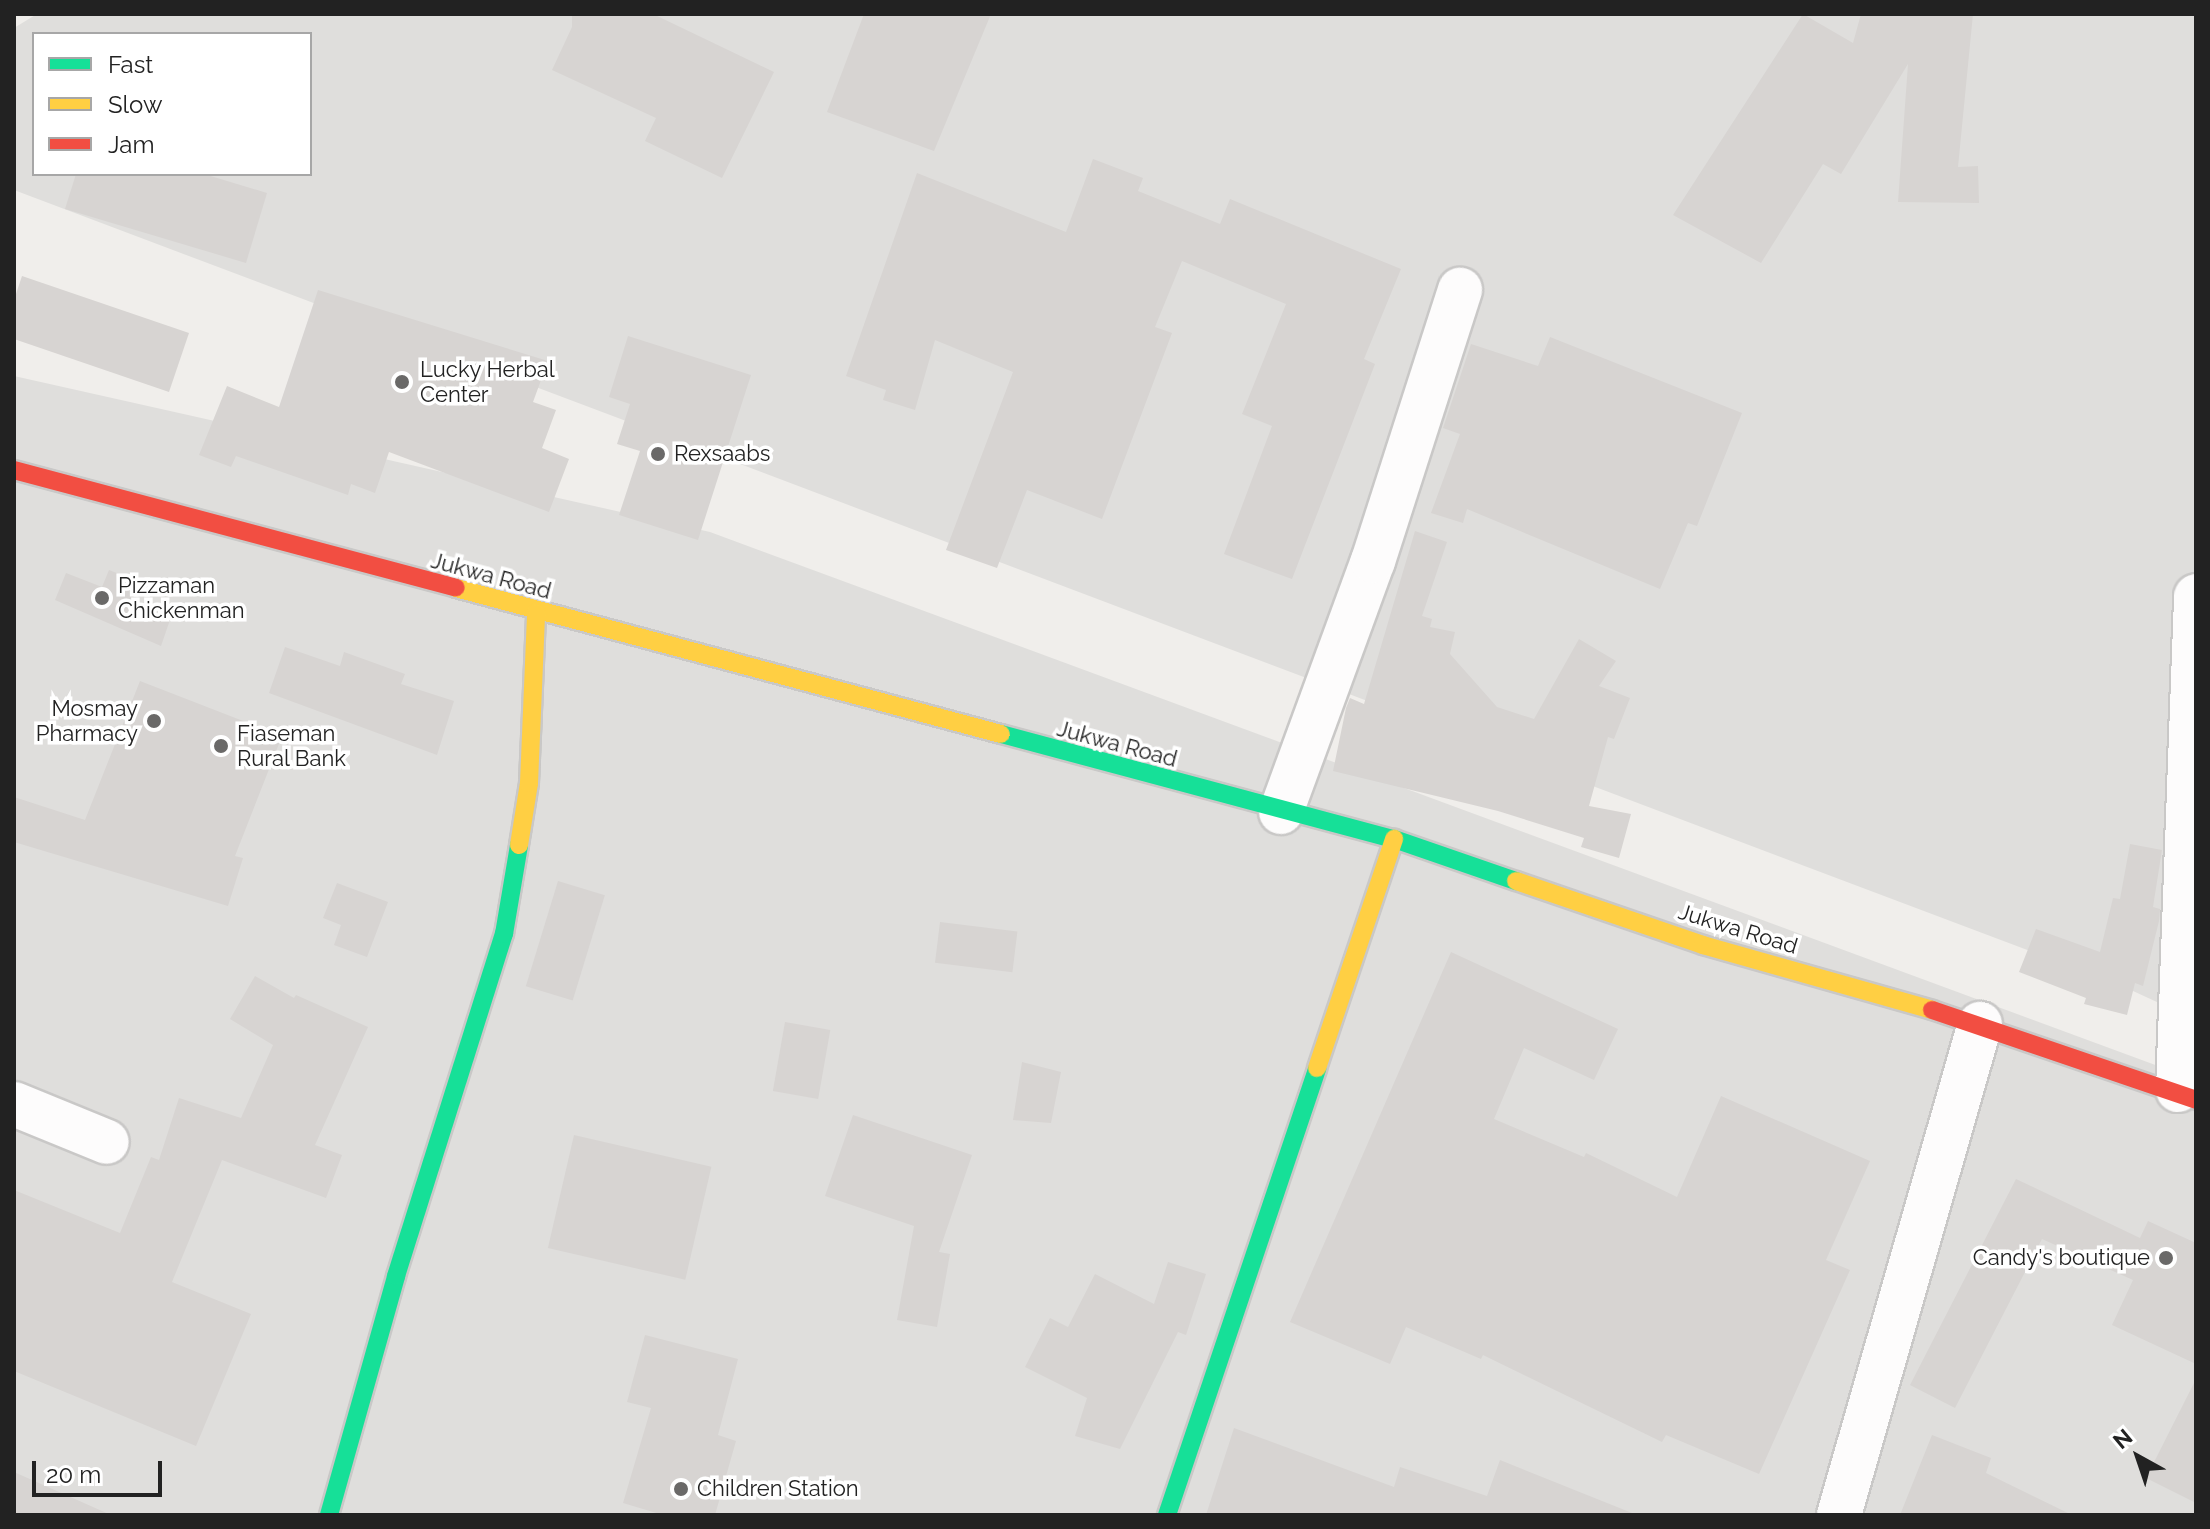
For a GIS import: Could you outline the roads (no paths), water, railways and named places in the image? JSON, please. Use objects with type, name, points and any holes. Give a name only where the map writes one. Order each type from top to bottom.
[{"type":"main road","name":"Jukwa Road","points":[[14,470],[536,613],[1281,812],[1394,839],[1703,945],[1980,1024],[2187,1095]]},
{"type":"main road","points":[[329,1515],[396,1276],[504,934],[529,783],[536,613]]},
{"type":"main road","points":[[1167,1515],[1394,839]]},
{"type":"street","points":[[1281,812],[1373,561],[1460,290]]},
{"type":"street","points":[[2187,1095],[2196,596]]},
{"type":"street","points":[[1839,1515],[1980,1024]]},
{"type":"street","points":[[14,1104],[107,1142]]},
{"type":"place","name":"Lucky Herbal Center","points":[[402,382]]},
{"type":"place","name":"Rexsaabs","points":[[658,454]]},
{"type":"place","name":"Pizzaman Chickenman","points":[[102,598]]},
{"type":"place","name":"Mosmay Pharmacy","points":[[154,721]]},
{"type":"place","name":"Fiaseman Rural Bank","points":[[221,746]]},
{"type":"place","name":"Candy's boutique","points":[[2166,1258]]},
{"type":"place","name":"Children Station","points":[[681,1489]]}]
